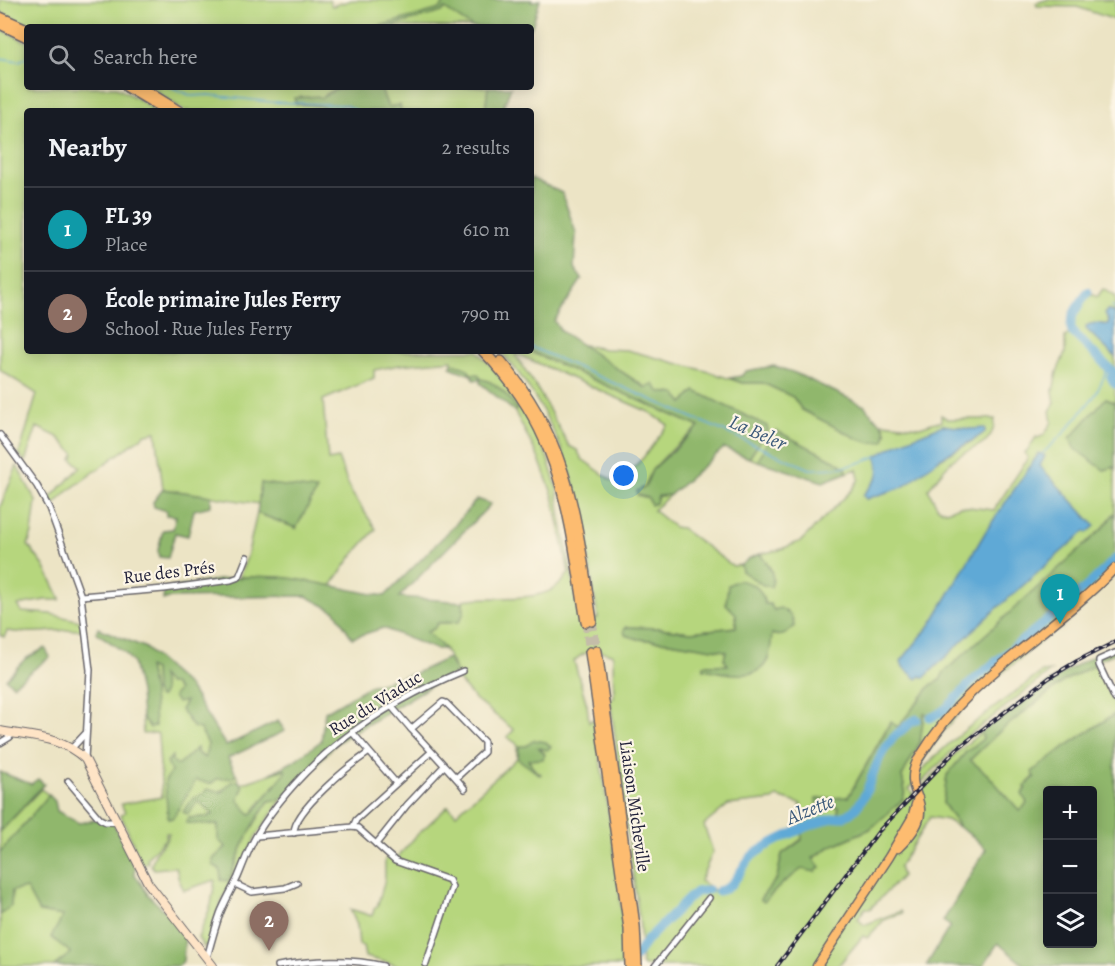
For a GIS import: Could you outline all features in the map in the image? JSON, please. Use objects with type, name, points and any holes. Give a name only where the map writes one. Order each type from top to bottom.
[{"type":"highway","points":[[0,17],[24,28]]},
{"type":"highway","points":[[0,24],[24,36]]},
{"type":"highway","points":[[132,90],[163,108]]},
{"type":"highway","points":[[145,90],[174,108]]},
{"type":"highway","points":[[486,354],[521,397],[552,455],[563,487],[589,621],[578,527],[569,485],[558,453],[529,397],[494,354]]},
{"type":"highway","name":"Liaison Micheville","points":[[593,651],[634,959]]},
{"type":"main road","points":[[817,966],[889,857],[916,829],[921,813],[913,770],[918,759],[943,724],[971,693],[1115,568]]},
{"type":"main road","points":[[0,730],[50,739],[72,748],[85,759],[148,883],[210,963]]},
{"type":"street","points":[[0,435],[37,486],[49,508],[81,597],[90,670],[85,759]]},
{"type":"street","name":"Rue des Prés","points":[[81,597],[231,580],[239,577],[247,557]]},
{"type":"street","points":[[1115,652],[1099,660],[1099,665],[1115,699]]},
{"type":"street","name":"Rue du Viaduc","points":[[210,963],[221,913],[256,836],[294,782],[352,732],[432,685],[463,671]]},
{"type":"street","points":[[411,729],[439,703],[446,703],[484,742],[484,752],[456,778]]},
{"type":"street","points":[[392,707],[465,789]]},
{"type":"street","points":[[352,732],[396,783]]},
{"type":"street","points":[[0,743],[12,733]]},
{"type":"street","points":[[72,748],[86,734]]},
{"type":"street","points":[[353,827],[356,820],[431,752]]},
{"type":"street","points":[[294,832],[296,821],[323,791],[347,768],[368,753]]},
{"type":"street","points":[[376,844],[407,805],[444,766]]},
{"type":"street","points":[[69,781],[100,819],[115,824],[118,822]]},
{"type":"street","points":[[256,836],[358,828],[395,861],[449,879],[452,886],[428,965],[419,966]]},
{"type":"street","points":[[235,884],[252,892],[285,888],[297,883]]},
{"type":"street","points":[[656,966],[709,898]]},
{"type":"street","points":[[278,966],[309,962],[364,962],[383,966]]},
{"type":"green space","points":[[0,0],[329,0],[332,6],[352,0],[450,0],[445,9],[468,24],[26,24],[0,12]]},
{"type":"green space","points":[[446,0],[532,0],[531,2],[540,0],[533,24],[468,24],[445,9],[442,12],[400,24],[387,24],[440,9]]},
{"type":"green space","points":[[1046,0],[1115,0],[1115,20],[1077,7],[1037,6],[1036,3]]},
{"type":"green space","points":[[0,29],[24,41],[24,90],[122,90],[153,108],[24,108],[24,354],[480,354],[518,400],[547,456],[557,488],[581,622],[598,618],[585,533],[573,482],[544,412],[503,354],[515,354],[569,446],[577,450],[582,459],[617,484],[643,458],[668,425],[649,412],[516,354],[534,353],[699,427],[670,451],[652,470],[645,487],[658,496],[670,495],[653,510],[674,527],[681,528],[733,566],[741,565],[742,571],[772,571],[760,554],[779,550],[801,541],[852,490],[859,479],[857,469],[846,473],[846,469],[768,440],[758,461],[749,458],[768,430],[683,403],[647,388],[578,344],[604,349],[627,350],[742,383],[763,383],[793,397],[802,410],[887,434],[883,423],[920,427],[941,422],[941,415],[948,419],[995,419],[993,429],[986,441],[953,460],[928,489],[938,508],[946,511],[960,506],[994,510],[1028,458],[1025,454],[1036,437],[1044,435],[1052,422],[1050,411],[1055,403],[1053,391],[1057,372],[1065,353],[1065,337],[1072,332],[1072,320],[1091,294],[1097,297],[1103,289],[1115,297],[1115,313],[1113,311],[1108,325],[1103,324],[1087,329],[1115,357],[1115,402],[1106,398],[1104,470],[1115,467],[1115,512],[1104,527],[940,680],[931,685],[898,727],[890,722],[848,797],[816,803],[839,807],[837,817],[828,819],[782,854],[777,878],[761,898],[831,846],[870,829],[903,799],[905,791],[902,776],[920,742],[924,712],[944,711],[985,671],[1073,598],[1115,559],[1115,574],[1066,621],[986,687],[950,724],[926,755],[917,776],[945,747],[977,721],[1042,672],[1051,671],[962,741],[919,785],[916,778],[909,789],[914,796],[953,756],[981,732],[983,739],[966,752],[947,775],[943,803],[960,828],[947,820],[930,817],[899,867],[902,876],[870,909],[865,908],[858,919],[864,925],[901,911],[902,913],[884,920],[867,938],[863,936],[838,966],[642,966],[640,926],[610,699],[614,698],[613,655],[602,651],[592,651],[574,661],[587,705],[589,722],[594,719],[617,873],[625,966],[400,966],[365,957],[363,946],[359,945],[357,925],[350,909],[372,916],[385,880],[385,860],[392,855],[397,858],[416,836],[448,806],[456,814],[517,758],[517,744],[507,737],[514,730],[475,699],[454,675],[452,663],[445,651],[426,632],[438,623],[452,623],[464,613],[463,600],[528,597],[540,594],[560,584],[569,573],[553,496],[539,459],[515,412],[517,408],[482,383],[467,369],[452,363],[452,360],[374,370],[374,378],[323,400],[328,460],[338,458],[351,492],[376,529],[352,556],[331,586],[279,577],[239,577],[247,557],[257,513],[296,528],[261,483],[259,504],[163,489],[156,432],[146,434],[68,491],[53,506],[49,499],[81,467],[72,459],[75,454],[58,437],[37,427],[25,462],[19,454],[37,394],[0,370]],"holes":[[[943,425],[970,429],[976,439],[864,495],[878,478],[880,469]],[[774,610],[768,660],[704,669],[704,665],[729,665],[724,659],[726,651],[638,639],[627,627],[691,632],[736,627],[736,614]],[[777,797],[801,804],[801,830],[753,855],[726,890],[709,890],[709,887],[700,881],[713,852],[704,825],[728,805],[773,800]]]},
{"type":"green space","points":[[154,90],[333,90],[321,98],[296,104],[324,108],[181,108]]},
{"type":"green space","points":[[333,90],[381,90],[388,107],[400,105],[400,108],[342,106],[341,108],[324,108],[296,104],[294,98],[318,96],[321,98]]},
{"type":"green space","points":[[381,90],[488,90],[485,108],[400,108],[400,105],[388,107]]},
{"type":"green space","points":[[488,90],[510,90],[503,108],[485,108]]},
{"type":"green space","points":[[534,179],[562,193],[576,233],[574,268],[582,279],[554,321],[561,331],[646,388],[653,384],[660,392],[676,394],[683,403],[695,391],[767,426],[768,430],[749,458],[724,448],[670,495],[658,496],[656,503],[651,505],[648,498],[637,495],[637,491],[645,487],[652,470],[699,427],[534,353]]},
{"type":"green space","points":[[452,363],[468,369],[471,375],[450,367]]},
{"type":"green space","points":[[774,366],[795,373],[865,406],[883,425],[884,441],[871,443],[858,439],[802,410],[793,397],[763,383],[742,383],[730,378],[741,376],[746,371]]},
{"type":"green space","points":[[478,374],[481,379],[497,386],[514,404],[517,409],[515,412],[480,383],[480,379],[474,380],[471,375]]},
{"type":"green space","points":[[1106,398],[1115,402],[1115,467],[1104,470],[1074,448],[1070,438]]},
{"type":"green space","points":[[777,431],[836,461],[847,469],[846,473],[823,482],[758,461],[768,440]]},
{"type":"green space","points":[[17,466],[36,501],[28,545],[44,566],[60,598],[60,600],[18,605],[22,612],[50,614],[81,621],[82,630],[7,631],[4,637],[0,635],[0,507]]},
{"type":"green space","points":[[261,483],[317,490],[296,528],[257,513]]},
{"type":"green space","points":[[163,489],[211,496],[211,506],[194,510],[188,536],[175,533],[168,558],[159,557],[158,550],[163,530],[173,529],[176,516],[166,515],[167,511],[154,507],[153,502]]},
{"type":"green space","points":[[477,499],[491,504],[399,597],[463,602],[464,613],[459,622],[438,623],[434,629],[427,632],[445,649],[435,649],[383,628],[352,638],[335,611],[306,596],[169,598],[163,600],[164,589],[264,576],[306,581],[385,596],[454,526]]},
{"type":"green space","points":[[1115,512],[1115,559],[1065,605],[972,682],[939,714],[933,718],[924,713],[920,742],[902,776],[905,791],[903,799],[870,829],[831,846],[813,858],[820,867],[815,872],[802,869],[783,883],[764,902],[760,899],[777,878],[782,854],[802,840],[801,830],[837,817],[839,807],[816,803],[816,799],[848,797],[891,722],[898,727],[931,685],[940,680],[944,672],[1104,527]]},
{"type":"green space","points":[[760,554],[772,573],[771,587],[763,585],[742,571],[741,565]]},
{"type":"green space","points":[[738,580],[756,587],[765,604],[770,604],[774,610],[780,608],[792,617],[794,623],[794,627],[784,635],[772,634],[768,658],[758,671],[740,674],[704,669],[704,665],[728,665],[724,659],[726,651],[638,639],[625,635],[626,627],[691,632],[736,627],[736,614],[726,604],[728,585]]},
{"type":"green space","points":[[98,628],[144,647],[189,687],[226,746],[278,721],[285,731],[228,758],[236,774],[233,778],[217,779],[211,784],[196,780],[173,818],[168,819],[165,781],[171,772],[167,762],[172,756],[172,761],[178,765],[197,748],[197,753],[205,758],[208,744],[200,729],[194,728],[181,710],[186,701],[177,703],[173,696],[178,690],[161,676],[164,691],[161,697],[158,697],[155,691],[154,670],[148,667],[153,692],[155,726],[150,728],[142,717],[140,692],[133,663],[125,653],[96,632]]},
{"type":"green space","points":[[1115,646],[1115,653],[1064,681],[999,732],[970,760],[987,774],[1020,811],[1027,803],[1022,794],[1025,786],[1035,777],[1032,772],[1066,746],[1115,714],[1115,966],[1025,966],[998,943],[983,966],[926,966],[950,926],[943,921],[986,849],[960,828],[943,803],[947,775],[966,752],[983,739],[981,732],[1045,684]]},
{"type":"green space","points":[[45,648],[50,657],[13,685],[6,679],[25,659]]},
{"type":"green space","points":[[448,658],[457,673],[432,685],[338,742],[282,799],[269,801],[246,839],[229,881],[221,880],[220,869],[213,865],[213,859],[226,847],[218,840],[218,825],[186,823],[188,818],[207,817],[213,814],[198,801],[188,814],[183,812],[193,798],[203,794],[207,789],[222,792],[231,782],[239,781],[243,787],[238,800],[251,815],[285,773],[285,769],[269,774],[292,762],[321,741],[325,712],[369,686],[416,673]]},
{"type":"green space","points":[[1095,665],[1115,705],[1115,714],[1066,746],[1033,772],[1035,776],[1025,786],[1027,803],[1020,812],[987,774],[970,760],[999,732],[1064,681]]},
{"type":"green space","points":[[148,666],[154,670],[155,691],[160,675],[173,684],[187,701],[181,710],[194,728],[200,728],[208,744],[205,758],[197,753],[197,749],[178,766],[172,761],[167,762],[184,796],[196,780],[232,778],[236,774],[239,781],[219,792],[195,799],[183,812],[188,813],[197,801],[214,813],[207,817],[188,818],[187,823],[218,825],[226,847],[213,859],[229,881],[246,839],[263,810],[269,801],[282,799],[256,836],[235,884],[229,885],[218,910],[208,944],[204,947],[198,938],[211,905],[215,880],[184,890],[176,867],[154,869],[151,865],[156,852],[167,839],[169,833],[166,833],[166,838],[147,858],[148,862],[142,865],[121,815],[125,812],[121,804],[162,797],[158,735],[157,733],[143,734],[142,717],[150,728],[153,692]]},
{"type":"green space","points":[[534,740],[546,742],[551,747],[547,750],[539,748],[545,754],[543,759],[528,760],[540,775],[518,759],[519,746],[526,746]]},
{"type":"green space","points":[[285,769],[285,773],[250,816],[238,800],[243,788],[241,784]]},
{"type":"green space","points":[[0,772],[31,784],[38,779],[44,784],[0,832]]},
{"type":"green space","points":[[41,789],[49,795],[0,852],[0,832]]},
{"type":"green space","points":[[49,795],[55,801],[57,811],[79,823],[100,819],[114,824],[135,867],[134,873],[149,896],[167,913],[185,936],[183,961],[179,966],[54,966],[71,953],[51,937],[63,916],[39,912],[26,888],[12,891],[11,906],[0,915],[0,852]]},
{"type":"green space","points":[[26,888],[39,912],[64,916],[71,953],[54,966],[0,966],[0,915],[11,906],[12,891]]},
{"type":"water","points":[[1107,310],[1115,313],[1115,357],[1086,329],[1086,326],[1097,323],[1108,325],[1105,313]]},
{"type":"water","points":[[943,425],[970,429],[985,428],[985,432],[939,459],[903,487],[866,499],[863,495],[875,481],[878,473],[876,456],[901,442]]},
{"type":"water","points":[[1039,453],[1045,456],[1040,466],[1095,526],[1087,533],[1085,531],[985,619],[924,678],[921,676],[917,679],[903,667],[901,661],[931,624],[986,531]]},
{"type":"waterway","name":"La Beler","points":[[0,58],[19,61],[24,58]]},
{"type":"waterway","name":"La Beler","points":[[178,90],[192,96],[209,95],[271,102],[346,105],[352,108]]},
{"type":"waterway","name":"Alzette","points":[[1088,292],[1073,316],[1072,332],[1114,373],[1111,377],[1115,384]]},
{"type":"waterway","points":[[1111,306],[1115,309]]},
{"type":"waterway","name":"La Beler","points":[[534,348],[810,469],[845,467],[877,456]]},
{"type":"waterway","points":[[1042,454],[1064,433],[1096,394],[1108,368]]},
{"type":"waterway","name":"Alzette","points":[[930,718],[949,706],[975,679],[1065,606],[1115,559]]},
{"type":"waterway","name":"Alzette","points":[[896,735],[917,719]]},
{"type":"waterway","name":"Alzette","points":[[718,891],[734,882],[752,856],[766,846],[806,827],[853,811],[862,800],[881,756],[893,738]]},
{"type":"waterway","name":"Alzette","points":[[635,957],[648,939],[690,897],[696,892],[708,890]]},
{"type":"tunnel","points":[[592,621],[597,651]]},
{"type":"tunnel","points":[[586,622],[590,652]]},
{"type":"railway","points":[[777,966],[878,832],[957,749],[1049,678],[1115,642]]},
{"type":"place","name":"FL 39","points":[[1060,624]]},
{"type":"place","name":"École primaire Jules Ferry","points":[[269,951]]}]
